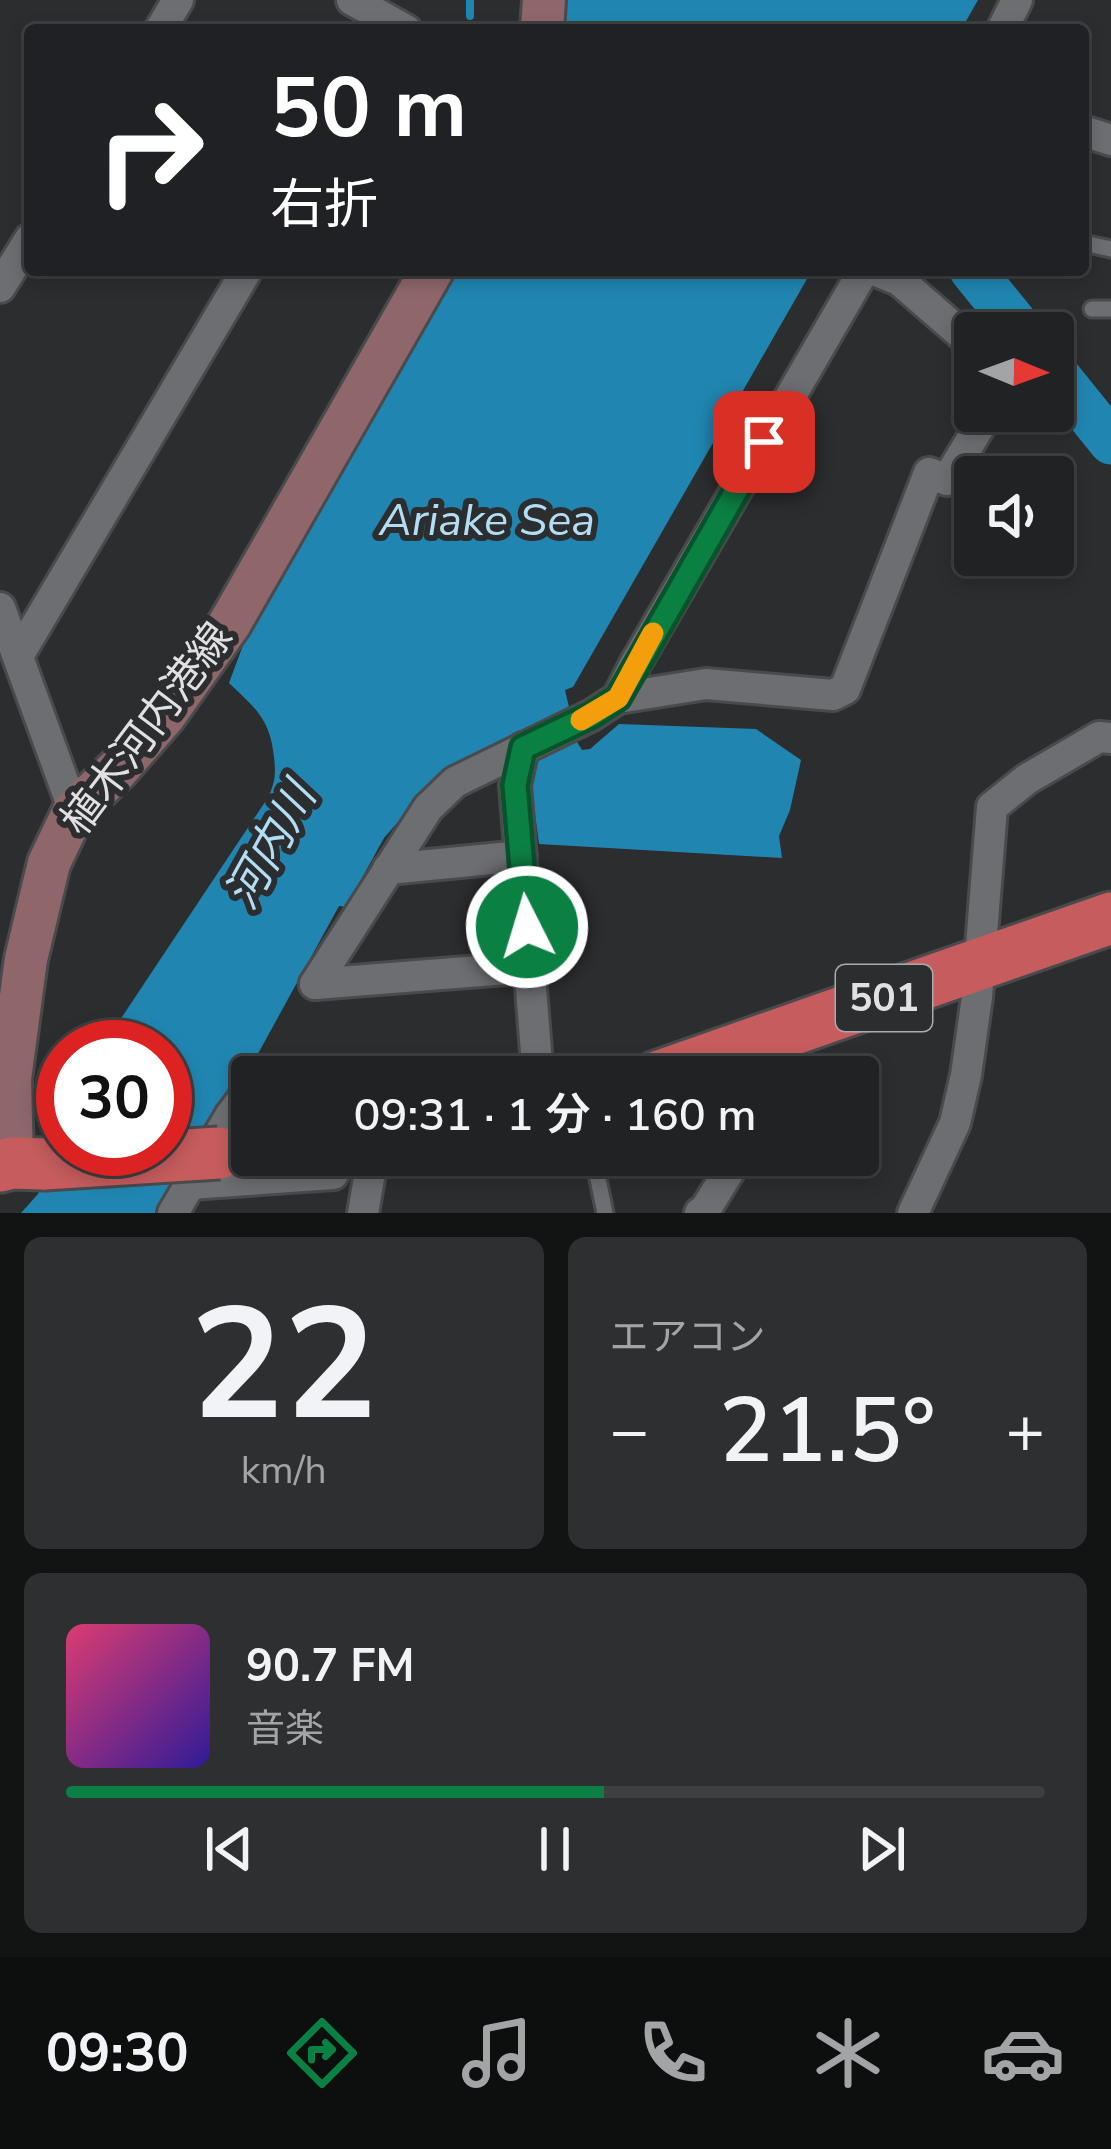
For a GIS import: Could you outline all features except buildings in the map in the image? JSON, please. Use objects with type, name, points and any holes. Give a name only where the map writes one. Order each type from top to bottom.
[{"type":"highway","name":"501","points":[[776,1056],[979,964],[1111,918]]},
{"type":"highway","points":[[18,1164],[220,1163]]},
{"type":"main road","name":"植木河内港線","points":[[18,1164],[10,1079],[26,959],[49,863],[74,811],[164,716],[230,623],[427,276]]},
{"type":"street","points":[[352,0],[391,24]]},
{"type":"street","points":[[0,287],[24,249]]},
{"type":"street","points":[[18,656],[243,276]]},
{"type":"street","points":[[605,707],[634,667],[861,276]]},
{"type":"street","points":[[889,276],[954,328]]},
{"type":"street","points":[[531,968],[315,984],[428,808],[455,782],[605,707],[706,684],[832,695],[845,689],[929,472],[947,479],[976,432]]},
{"type":"street","points":[[0,608],[74,811]]},
{"type":"street","points":[[913,1213],[955,1123],[965,1075],[977,997],[992,807],[1027,779],[1099,736],[1111,737]]},
{"type":"street","points":[[523,748],[515,785],[537,1056]]},
{"type":"street","points":[[388,869],[520,856]]},
{"type":"street","points":[[231,1115],[215,1180],[294,1176]]},
{"type":"street","points":[[173,1213],[220,1163]]},
{"type":"street","points":[[363,1213],[369,1176]]},
{"type":"street","points":[[700,1213],[726,1176]]},
{"type":"lane","points":[[1092,310],[1111,309]]},
{"type":"lane","points":[[597,1176],[605,1213]]},
{"type":"water","points":[[560,0],[978,0],[964,24],[558,24]]},
{"type":"water","name":"Ariake Sea","points":[[448,276],[809,276],[573,687],[565,690],[582,750],[590,749],[619,724],[756,729],[801,760],[779,836],[782,858],[539,844],[524,731],[435,780],[384,838],[346,907],[339,906],[257,1056],[231,1056],[231,1083],[192,1154],[192,1020],[120,1020],[274,782],[272,744],[265,724],[229,683],[268,578]]},
{"type":"water","name":"Ariake Sea","points":[[45,1176],[180,1176],[159,1213],[21,1213],[38,1194]]},
{"type":"waterway","points":[[470,0],[470,16]]},
{"type":"waterway","points":[[977,276],[1006,312]]},
{"type":"waterway","points":[[1074,396],[1111,442]]},
{"type":"slow traffic","points":[[581,720],[618,698],[653,633]]},
{"type":"route","points":[[527,927],[515,785],[523,748],[618,698],[764,442]]},
{"type":"water label","name":"河内川","points":[[271,846]]}]
